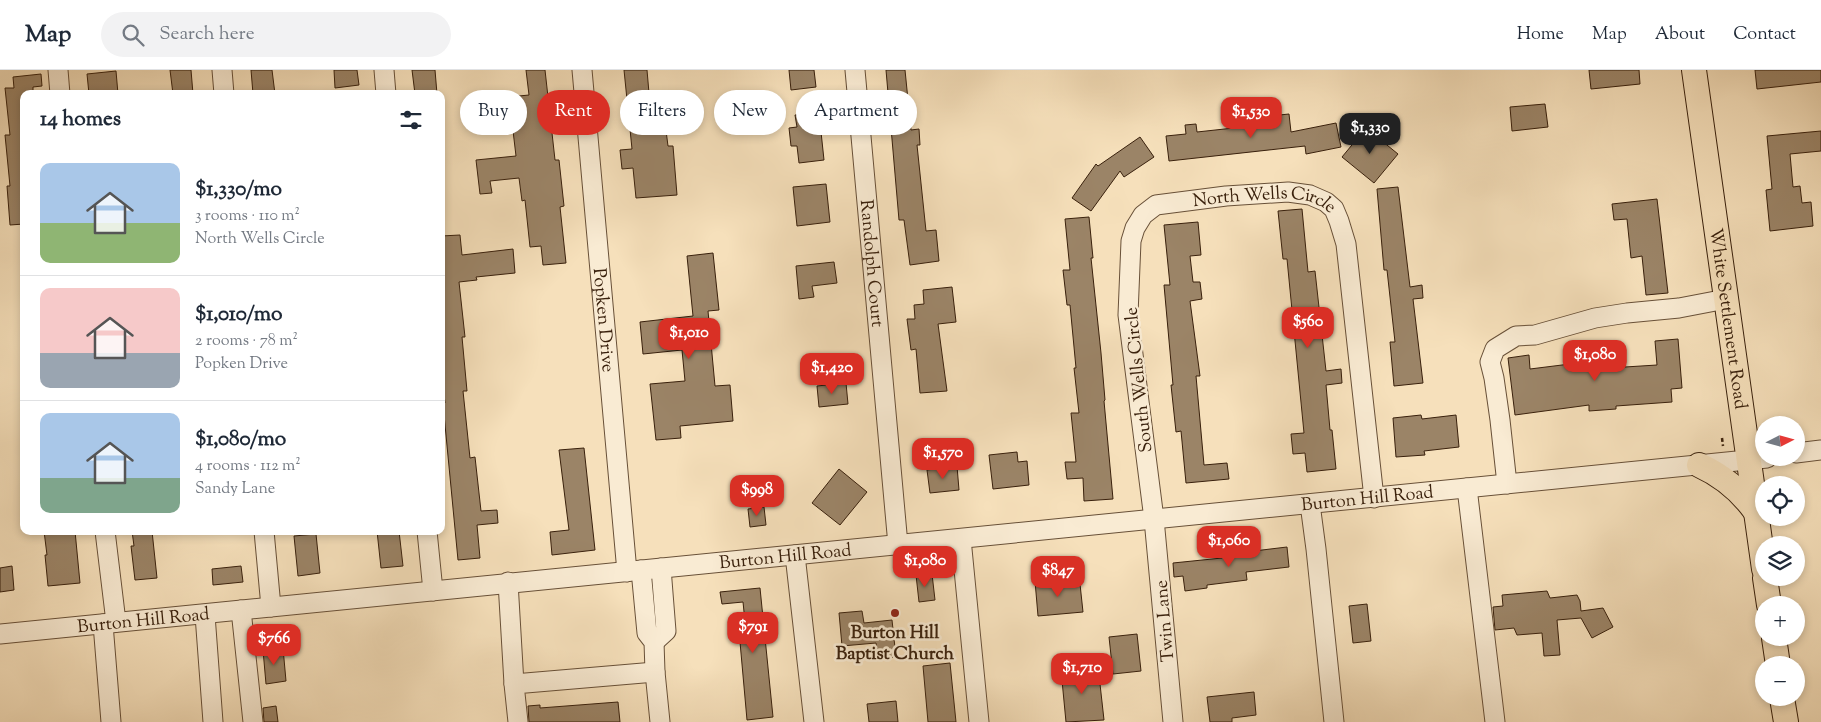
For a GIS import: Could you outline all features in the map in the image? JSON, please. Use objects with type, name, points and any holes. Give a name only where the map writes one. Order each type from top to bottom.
[{"type":"main road","name":"White Settlement Road","points":[[1694,70],[1726,299],[1755,444]]},
{"type":"main road","points":[[1700,465],[1731,484],[1755,510]]},
{"type":"main road","points":[[1783,706],[1786,722]]},
{"type":"street","points":[[58,70],[60,90]]},
{"type":"street","points":[[222,70],[224,90]]},
{"type":"street","points":[[384,70],[386,90]]},
{"type":"street","name":"Popken Drive","points":[[582,70],[634,571],[647,633],[654,642]]},
{"type":"street","name":"Randolph Court","points":[[855,70],[898,545]]},
{"type":"street","name":"North Wells Circle","points":[[1131,241],[1135,228],[1143,215],[1156,206],[1226,196],[1288,192],[1310,195],[1326,202],[1334,209],[1346,244],[1374,498]]},
{"type":"street","name":"South Wells Circle","points":[[1131,241],[1128,315],[1154,519]]},
{"type":"street","points":[[1507,484],[1497,395],[1490,362],[1495,349],[1516,336],[1535,335],[1595,318],[1679,308],[1726,299]]},
{"type":"street","points":[[1805,453],[1821,450]]},
{"type":"street","name":"Burton Hill Road","points":[[0,634],[1755,459]]},
{"type":"street","points":[[1467,488],[1496,722]]},
{"type":"street","points":[[1310,504],[1334,722]]},
{"type":"street","name":"Twin Lane","points":[[1154,519],[1173,722]]},
{"type":"street","points":[[105,535],[111,722]]},
{"type":"street","points":[[264,535],[271,607]]},
{"type":"street","points":[[428,535],[433,591]]},
{"type":"street","points":[[961,538],[979,722]]},
{"type":"street","points":[[795,555],[814,722]]},
{"type":"street","points":[[660,722],[654,642],[666,632],[661,568]]},
{"type":"street","points":[[508,582],[518,722]]},
{"type":"street","points":[[241,610],[252,722]]},
{"type":"street","points":[[205,615],[212,722]]},
{"type":"street","points":[[514,684],[655,672]]},
{"type":"path","points":[[1722,438],[1723,447]]},
{"type":"building","points":[[170,70],[191,70],[193,90],[172,90]]},
{"type":"building","points":[[251,70],[272,70],[274,90],[253,90]]},
{"type":"building","points":[[334,70],[357,70],[359,85],[335,88]]},
{"type":"building","points":[[412,70],[435,70],[437,90],[414,90]]},
{"type":"building","points":[[526,70],[545,70],[547,90],[537,90],[537,135],[552,135],[555,160],[559,160],[564,206],[560,207],[566,263],[543,265],[541,246],[530,247],[525,200],[522,201],[519,178],[490,181],[492,193],[480,194],[476,160],[516,156],[514,135],[527,135],[527,95],[529,95]]},
{"type":"building","points":[[624,70],[647,70],[649,90],[626,90]]},
{"type":"building","points":[[789,70],[814,70],[816,87],[791,90]]},
{"type":"building","points":[[886,70],[905,70],[907,90],[888,90]]},
{"type":"building","points":[[1589,70],[1639,70],[1640,84],[1591,89]]},
{"type":"building","points":[[1755,70],[1821,70],[1821,82],[1757,89]]},
{"type":"building","points":[[116,71],[118,90],[89,90],[87,74]]},
{"type":"building","points":[[41,74],[42,86],[33,87],[33,90],[20,90],[20,224],[10,225],[7,186],[10,186],[5,135],[10,135],[5,88],[14,88],[13,77]]},
{"type":"building","points":[[1545,104],[1548,127],[1512,131],[1510,107]]},
{"type":"building","points":[[1289,114],[1291,132],[1336,123],[1341,147],[1306,154],[1305,146],[1169,161],[1166,136],[1186,134],[1185,125],[1196,124],[1197,132],[1252,126],[1251,118]]},
{"type":"building","points":[[796,127],[796,135],[821,135],[824,160],[799,163],[797,146],[791,146],[789,128]]},
{"type":"building","points":[[1366,128],[1398,154],[1374,183],[1342,157]]},
{"type":"building","points":[[917,129],[919,129],[920,145],[917,145],[926,231],[936,230],[939,261],[910,265],[904,220],[899,220],[892,135],[917,135]]},
{"type":"building","points":[[1821,131],[1821,151],[1790,154],[1793,187],[1800,186],[1802,203],[1811,202],[1813,226],[1770,231],[1766,190],[1772,189],[1767,136]]},
{"type":"building","points":[[631,135],[667,135],[668,146],[673,146],[677,195],[636,198],[633,168],[622,169],[620,150],[632,149]]},
{"type":"building","points":[[1140,137],[1154,157],[1124,177],[1120,171],[1091,211],[1072,198],[1096,164],[1098,166]]},
{"type":"building","points":[[826,184],[830,222],[797,226],[793,187]]},
{"type":"building","points":[[1398,187],[1410,287],[1422,285],[1423,298],[1413,299],[1423,383],[1394,386],[1390,342],[1395,342],[1387,270],[1384,270],[1377,189]]},
{"type":"building","points":[[1657,199],[1668,293],[1646,295],[1642,256],[1631,258],[1627,219],[1614,220],[1612,204]]},
{"type":"building","points":[[1302,209],[1308,272],[1315,271],[1326,371],[1341,369],[1342,383],[1326,385],[1336,469],[1307,472],[1305,453],[1293,454],[1291,434],[1304,433],[1287,259],[1283,259],[1278,211]]},
{"type":"building","points":[[1089,217],[1113,499],[1084,501],[1083,478],[1067,479],[1065,462],[1076,462],[1071,413],[1079,413],[1070,305],[1067,305],[1063,270],[1070,270],[1065,219]]},
{"type":"building","points":[[1198,222],[1201,255],[1190,256],[1193,282],[1200,282],[1202,299],[1190,301],[1200,376],[1196,376],[1204,465],[1227,463],[1229,479],[1186,483],[1181,431],[1176,432],[1171,385],[1173,385],[1164,285],[1170,285],[1164,225]]},
{"type":"building","points":[[460,235],[462,255],[513,249],[515,273],[476,277],[477,280],[459,282],[465,337],[462,337],[467,391],[463,391],[470,458],[475,457],[481,511],[497,510],[498,523],[477,525],[480,558],[458,560],[445,425],[445,236]]},
{"type":"building","points":[[713,253],[719,310],[708,311],[715,386],[730,385],[733,421],[680,426],[681,438],[656,440],[650,384],[685,381],[682,350],[643,354],[640,322],[693,316],[687,256]]},
{"type":"building","points":[[834,262],[837,283],[812,286],[814,297],[799,299],[796,266]]},
{"type":"building","points":[[952,287],[956,322],[938,324],[947,391],[920,393],[916,349],[911,350],[907,319],[915,319],[914,305],[924,304],[923,290]]},
{"type":"building","points":[[1678,339],[1682,388],[1671,389],[1672,402],[1616,406],[1616,409],[1589,411],[1589,405],[1515,415],[1508,358],[1529,355],[1530,369],[1570,364],[1569,353],[1596,350],[1597,364],[1624,361],[1625,367],[1657,365],[1655,341]]},
{"type":"building","points":[[846,383],[848,404],[819,407],[817,386]]},
{"type":"building","points":[[1421,415],[1422,419],[1456,415],[1459,447],[1424,451],[1425,455],[1396,457],[1393,418]]},
{"type":"building","points":[[584,448],[595,550],[552,555],[550,532],[569,530],[559,450]]},
{"type":"building","points":[[1017,452],[1018,462],[1027,461],[1029,485],[993,489],[989,455]]},
{"type":"building","points":[[957,466],[959,490],[930,493],[927,470]]},
{"type":"building","points":[[839,469],[867,492],[840,525],[812,503]]},
{"type":"building","points":[[764,507],[766,525],[750,527],[748,509]]},
{"type":"building","points":[[44,535],[75,535],[80,583],[48,586],[45,555],[47,555]]},
{"type":"building","points":[[133,535],[152,535],[157,578],[135,580],[131,546],[134,546]]},
{"type":"building","points":[[316,535],[320,573],[298,576],[294,536]]},
{"type":"building","points":[[377,535],[399,535],[403,566],[381,568]]},
{"type":"building","points":[[1287,547],[1289,567],[1246,572],[1247,580],[1207,585],[1207,588],[1185,591],[1183,576],[1174,577],[1173,563],[1222,558],[1221,555]]},
{"type":"building","points":[[12,566],[14,590],[0,592],[0,568]]},
{"type":"building","points":[[241,566],[243,582],[213,585],[212,569]]},
{"type":"building","points":[[932,574],[935,600],[919,602],[916,575]]},
{"type":"building","points":[[1057,578],[1058,586],[1080,584],[1083,612],[1038,616],[1035,581]]},
{"type":"building","points":[[760,588],[773,717],[747,720],[740,642],[747,641],[743,602],[722,604],[720,592]]},
{"type":"building","points":[[1547,591],[1550,598],[1577,595],[1581,611],[1603,608],[1613,627],[1592,638],[1581,618],[1557,620],[1560,655],[1544,656],[1542,633],[1517,635],[1514,628],[1495,630],[1493,607],[1503,606],[1502,595]]},
{"type":"building","points":[[1367,604],[1371,641],[1353,643],[1349,606]]},
{"type":"building","points":[[862,611],[864,623],[892,620],[896,657],[878,659],[876,643],[842,646],[839,613]]},
{"type":"building","points":[[1137,634],[1141,671],[1113,674],[1109,637]]},
{"type":"building","points":[[283,648],[286,681],[266,684],[263,650]]},
{"type":"building","points":[[950,663],[956,722],[928,722],[923,666]]},
{"type":"building","points":[[1098,666],[1104,720],[1066,722],[1061,670]]},
{"type":"building","points":[[1254,692],[1256,715],[1232,718],[1232,722],[1210,722],[1207,697]]},
{"type":"building","points":[[896,701],[898,722],[869,722],[867,704]]},
{"type":"building","points":[[618,702],[620,722],[529,722],[528,706],[540,705],[540,708]]},
{"type":"building","points":[[276,706],[278,722],[264,722],[263,708]]},
{"type":"place","name":"Burton Hill Baptist Church","points":[[895,613]]}]
